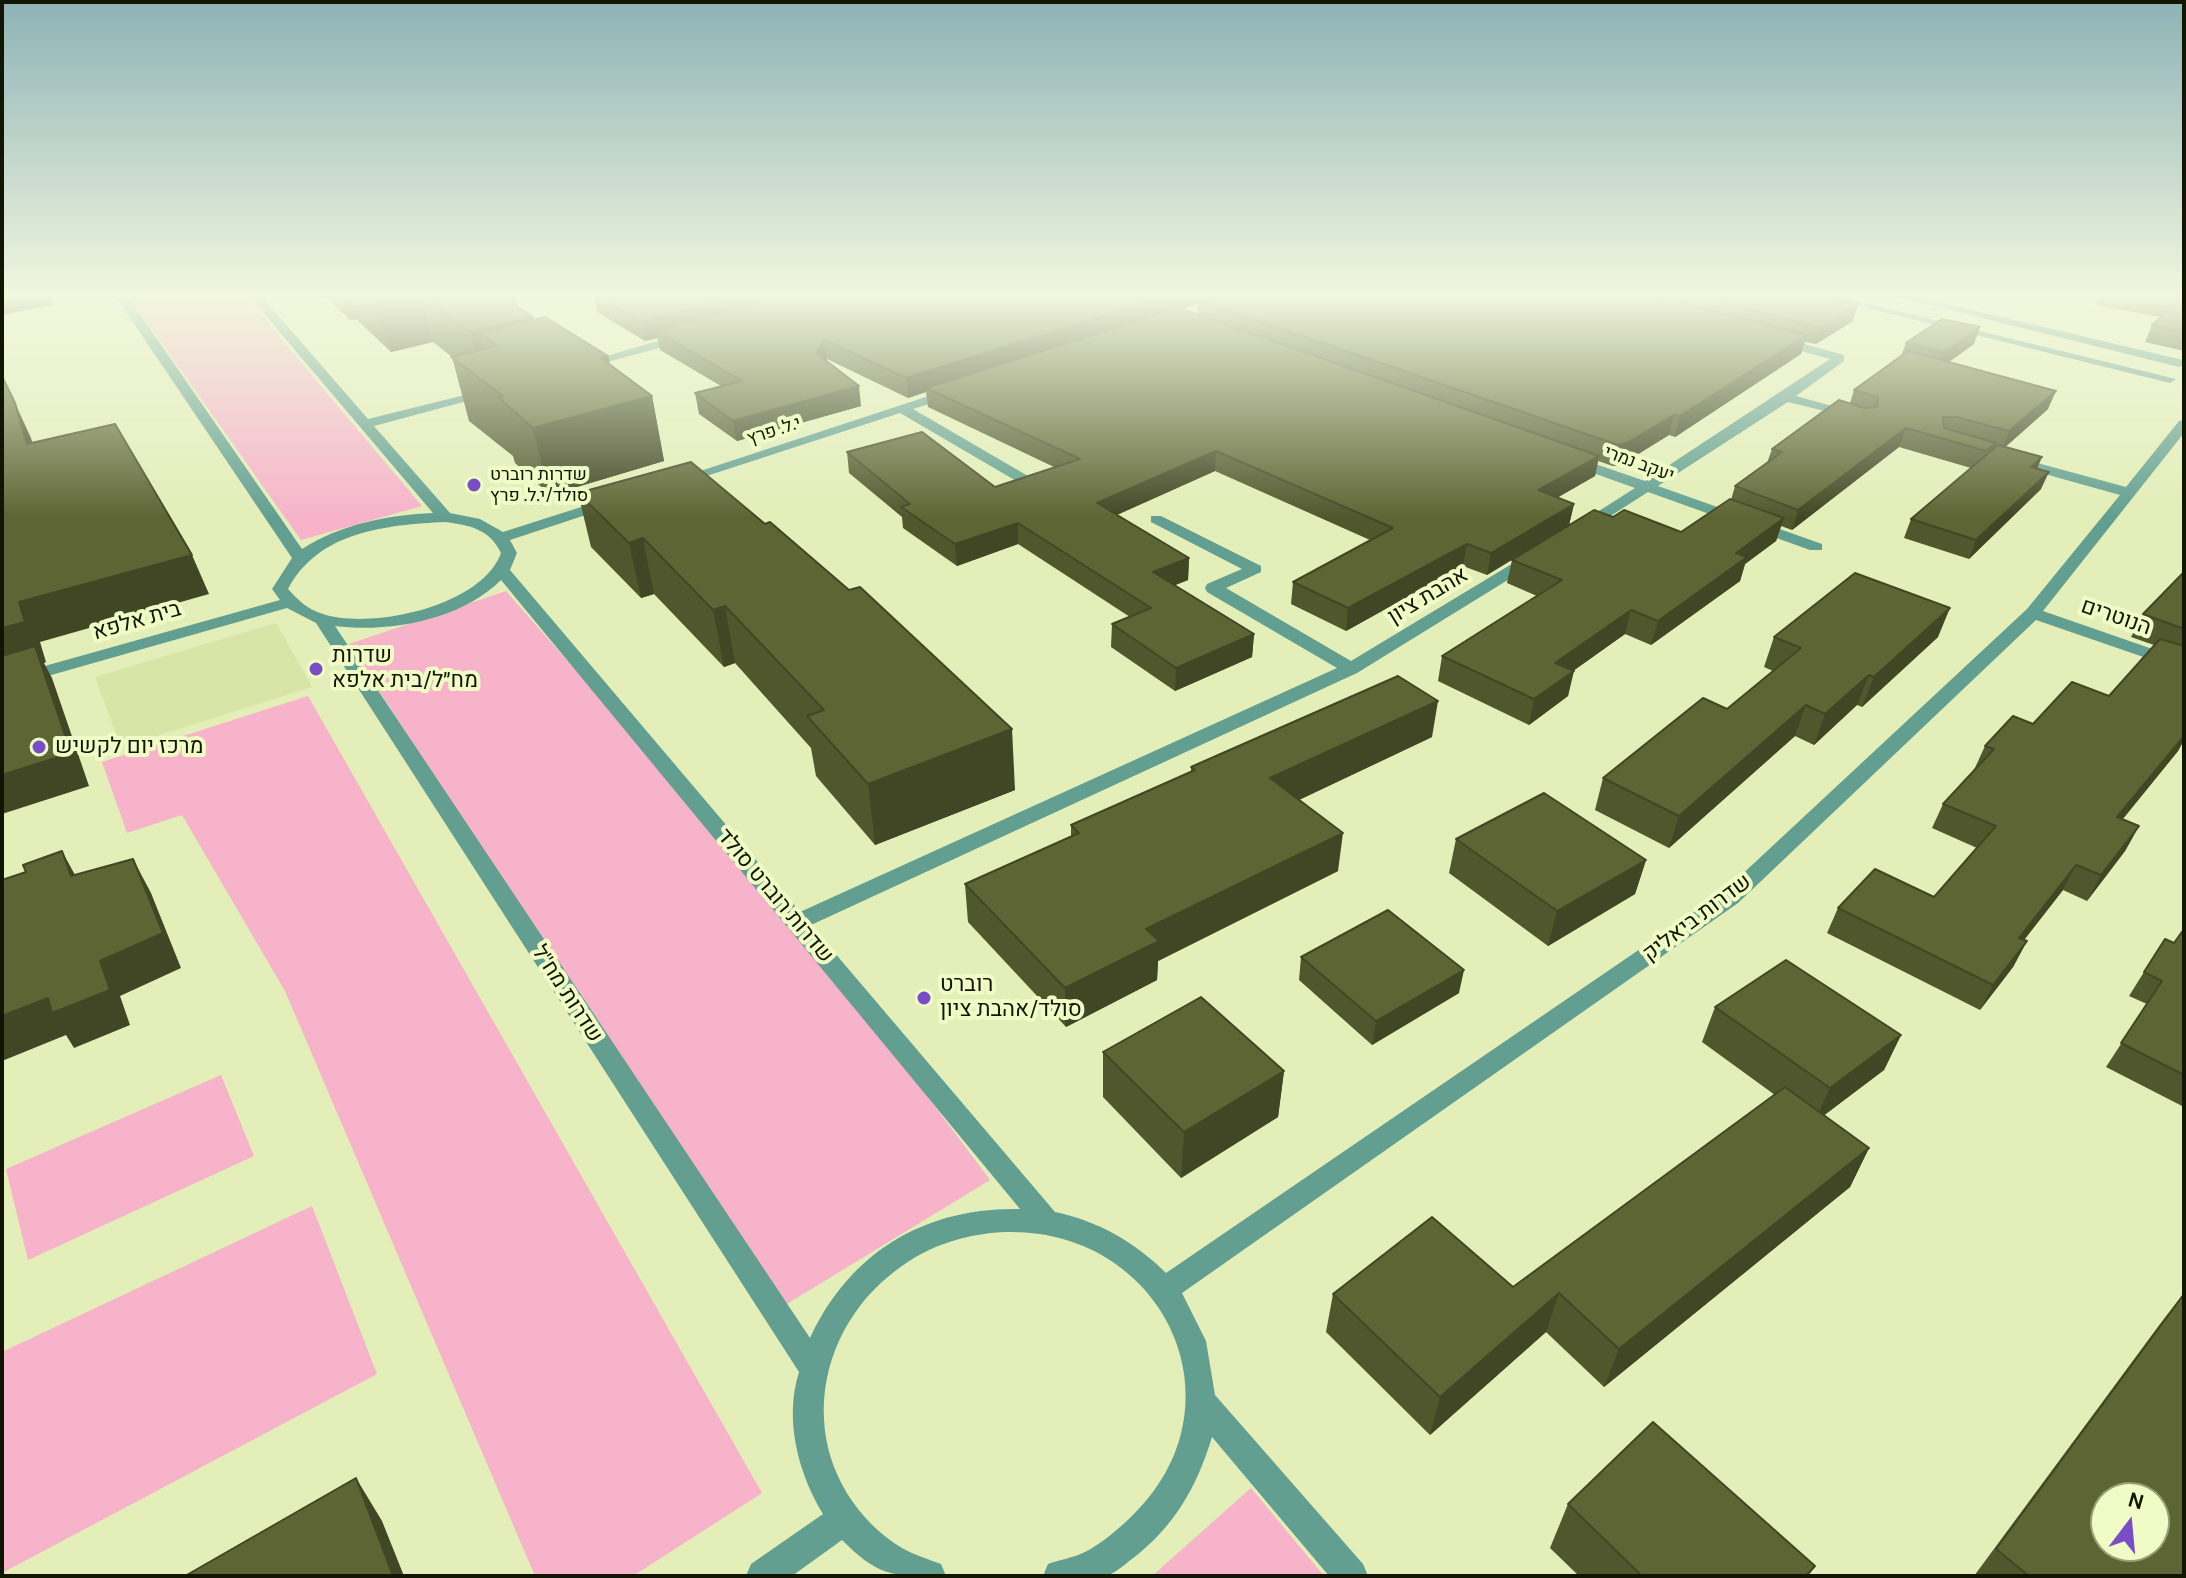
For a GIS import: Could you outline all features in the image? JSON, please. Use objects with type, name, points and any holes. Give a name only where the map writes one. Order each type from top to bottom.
[{"type":"street","points":[[172,371],[300,558]]},
{"type":"street","points":[[319,371],[445,517]]},
{"type":"street","name":"אהבת ציון","points":[[797,922],[1351,669],[1646,488],[1822,371]]},
{"type":"street","points":[[2135,371],[2170,379],[2184,386]]},
{"type":"street","points":[[2165,371],[2170,379]]},
{"type":"street","points":[[365,424],[503,387]]},
{"type":"street","name":"י.ל. פרץ","points":[[665,485],[960,390]]},
{"type":"street","points":[[1786,397],[1864,420]]},
{"type":"street","points":[[902,409],[1023,479]]},
{"type":"street","name":"שדרות ביאליק","points":[[1165,1289],[1730,898],[2033,613],[2184,424]]},
{"type":"street","points":[[2000,457],[2130,493]]},
{"type":"street","name":"יעקב נמרי","points":[[1564,458],[1816,547]]},
{"type":"street","points":[[503,537],[621,499]]},
{"type":"street","points":[[445,517],[490,528],[503,537],[509,553],[502,571],[485,587],[459,602],[426,614],[353,624],[322,620],[300,613],[286,603],[280,589],[286,573],[300,558],[351,531],[404,520],[445,517]]},
{"type":"street","points":[[1156,519],[1255,569],[1213,588],[1351,669]]},
{"type":"street","name":"שדרות רוברט סולד","points":[[502,571],[1047,1222]]},
{"type":"street","name":"בית אלפא","points":[[2,684],[286,603]]},
{"type":"street","name":"הנוטרים","points":[[2033,613],[2184,666]]},
{"type":"street","name":"שדרות מח\"ל","points":[[322,620],[812,1367]]},
{"type":"street","points":[[929,1576],[889,1560],[844,1519],[817,1471],[806,1419],[812,1367],[836,1312],[878,1266],[930,1235],[987,1221],[1047,1222],[1091,1234],[1132,1257],[1165,1289],[1194,1342],[1203,1403],[1188,1466],[1151,1523],[1093,1566],[1060,1576]]},
{"type":"street","points":[[1203,1403],[1351,1576]]},
{"type":"street","points":[[763,1576],[844,1519]]},
{"type":"shaded area","points":[[181,371],[308,371],[422,506],[301,540]]},
{"type":"shaded area","points":[[506,591],[797,922],[990,1180],[777,1310],[349,644]]},
{"type":"shaded area","points":[[276,623],[312,687],[121,747],[95,677]]},
{"type":"shaded area","points":[[308,696],[762,1493],[633,1576],[535,1576],[285,991],[182,815],[127,833],[102,762]]},
{"type":"shaded area","points":[[221,1075],[254,1156],[28,1260],[6,1169]]},
{"type":"shaded area","points":[[312,1206],[377,1374],[2,1573],[2,1352]]},
{"type":"shaded area","points":[[1251,1488],[1324,1576],[1152,1576]]},
{"type":"building","points":[[469,371],[618,371],[652,396],[533,428],[498,397],[503,396]]},
{"type":"building","points":[[724,371],[839,371],[859,386],[733,421],[695,393],[742,381]]},
{"type":"building","points":[[890,371],[929,371],[906,378]]},
{"type":"building","points":[[981,371],[1357,371],[1599,456],[1538,490],[1574,504],[1491,553],[1467,544],[1348,608],[1293,582],[1393,528],[1216,451],[1097,503],[1189,558],[1153,572],[1254,634],[1176,668],[1112,624],[1151,608],[1018,523],[955,544],[901,507],[910,504],[847,452],[922,432],[995,487],[1080,459],[926,388]]},
{"type":"building","points":[[1403,371],[1751,371],[1680,416],[1674,415],[1627,443],[1618,445]]},
{"type":"building","points":[[1881,371],[1981,371],[2056,391],[2009,431],[1956,417],[1943,417],[1944,428],[1996,443],[1986,451],[1906,428],[1798,510],[1735,486],[1782,452],[1772,449],[1839,400],[1864,408],[1877,407],[1878,397],[1854,390]]},
{"type":"building","points":[[2,376],[15,403],[27,444],[115,424],[192,555],[19,602],[25,622],[2,628]]},
{"type":"building","points":[[1998,445],[2042,457],[2031,467],[2049,472],[1976,540],[1911,519]]},
{"type":"building","points":[[691,462],[765,524],[770,522],[849,590],[860,587],[1012,729],[868,784],[807,716],[824,710],[725,606],[713,610],[643,538],[629,543],[578,493]]},
{"type":"building","points":[[1730,499],[1784,518],[1736,553],[1747,557],[1658,621],[1631,610],[1555,663],[1574,671],[1534,699],[1442,656],[1562,580],[1512,560],[1594,510],[1613,517],[1624,510],[1681,532]]},
{"type":"building","points":[[2184,572],[2184,629],[2143,614]]},
{"type":"building","points":[[1855,573],[1950,608],[1874,677],[1869,675],[1825,714],[1806,705],[1679,816],[1603,778],[1703,698],[1727,709],[1801,648],[1774,637]]},
{"type":"building","points":[[2160,639],[2184,646],[2184,736],[2117,817],[2139,826],[2101,875],[2076,865],[2019,938],[2027,941],[1993,985],[1838,908],[1875,869],[1934,897],[1996,826],[1943,804],[1994,749],[1985,746],[2013,716],[2033,724],[2072,682],[2109,696]]},
{"type":"building","points":[[35,646],[71,753],[2,775],[2,656]]},
{"type":"building","points":[[1398,676],[1438,701],[1270,778],[1343,833],[1146,929],[1159,941],[1065,988],[965,884],[1079,833],[1071,825],[1195,770],[1191,767]]},
{"type":"building","points":[[1544,793],[1646,860],[1557,911],[1456,839]]},
{"type":"building","points":[[62,851],[71,876],[133,859],[163,933],[100,961],[110,990],[52,1013],[48,998],[2,1016],[2,880],[26,872],[23,865]]},
{"type":"building","points":[[1388,910],[1464,970],[1376,1021],[1301,957]]},
{"type":"building","points":[[2184,929],[2184,1075],[2121,1043],[2162,981],[2144,972],[2165,939],[2174,943]]},
{"type":"building","points":[[1786,960],[1901,1035],[1830,1088],[1715,1007]]},
{"type":"building","points":[[1201,997],[1284,1071],[1184,1132],[1103,1052]]},
{"type":"building","points":[[1785,1087],[1869,1148],[1619,1349],[1559,1293],[1440,1397],[1333,1294],[1432,1217],[1513,1287]]},
{"type":"building","points":[[2184,1294],[2184,1576],[2029,1576],[1996,1549]]},
{"type":"building","points":[[1653,1422],[1815,1566],[1806,1576],[1642,1576],[1568,1504]]},
{"type":"building","points":[[356,1478],[393,1576],[185,1576]]},
{"type":"place","name":"שדרות רוברט סולד/י.ל. פרץ","points":[[474,485]]},
{"type":"place","name":"שדרות מח״ל/בית אלפא","points":[[316,669]]},
{"type":"place","name":"מרכז יום לקשיש","points":[[39,747]]},
{"type":"place","name":"רוברט סולד/אהבת ציון","points":[[924,998]]}]
